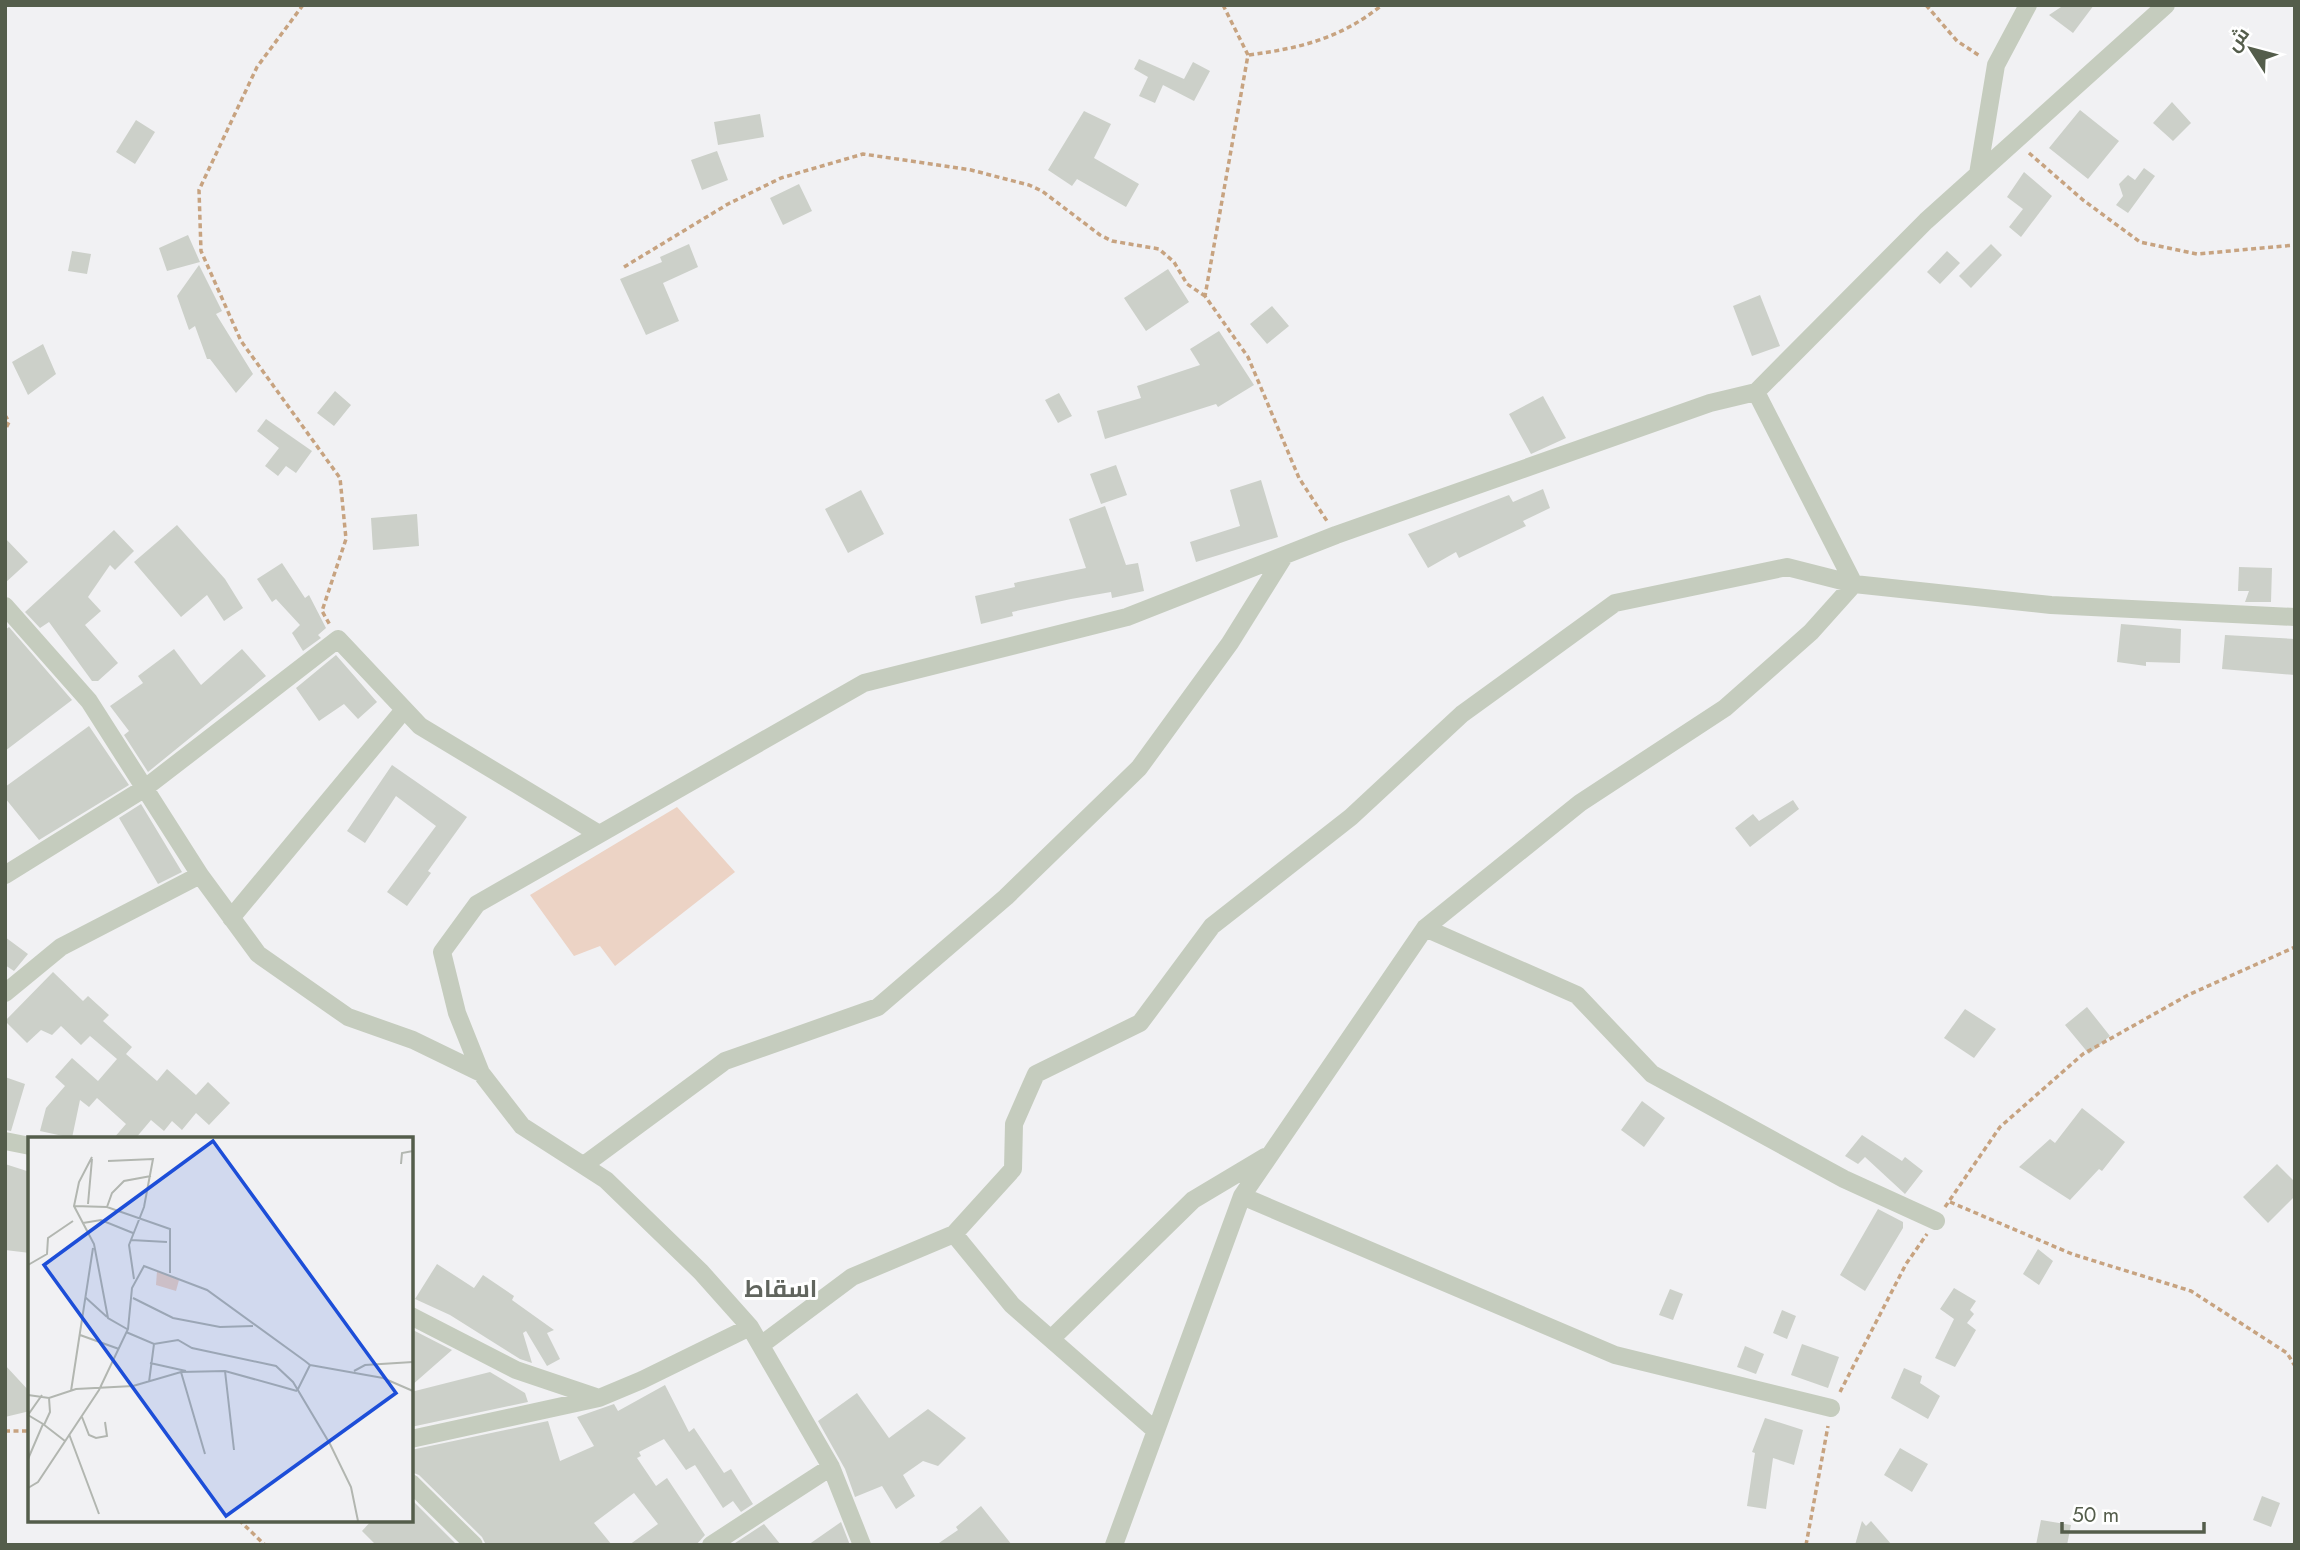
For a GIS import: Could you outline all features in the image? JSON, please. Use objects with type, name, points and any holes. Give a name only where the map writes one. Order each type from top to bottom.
[{"type":"street","points":[[1978,174],[1996,65],[2028,5]]},
{"type":"street","points":[[862,1545],[831,1467],[750,1327],[692,1263],[607,1180],[522,1126],[481,1073],[457,1013],[442,952],[477,904],[864,683],[1127,617],[1336,535],[1710,403],[1756,392],[2014,140],[2166,5]]},
{"type":"street","points":[[1756,392],[1854,584]]},
{"type":"street","points":[[584,1165],[725,1062],[878,1007],[976,922],[1139,768],[1230,643],[1285,555]]},
{"type":"street","points":[[761,1345],[852,1277],[954,1234],[1013,1169],[1014,1124],[1036,1074],[1140,1023],[1212,926],[1351,817],[1462,714],[1615,603],[1787,567],[1854,584],[2051,605],[2295,617]]},
{"type":"street","points":[[1114,1545],[1242,1195],[1425,928],[1580,803],[1726,708],[1811,632],[1854,584]]},
{"type":"street","points":[[5,606],[89,701],[200,875],[258,954],[348,1017],[413,1040],[481,1073]]},
{"type":"street","points":[[5,875],[145,788],[338,639],[420,726],[599,834]]},
{"type":"street","points":[[231,919],[403,711]]},
{"type":"street","points":[[5,993],[61,947],[200,875]]},
{"type":"street","points":[[1425,928],[1577,995],[1652,1074],[1844,1179],[1936,1221]]},
{"type":"street","points":[[5,1141],[28,1146]]},
{"type":"street","points":[[1051,1339],[1193,1200],[1271,1154]]},
{"type":"street","points":[[1242,1195],[1615,1355],[1831,1408]]},
{"type":"street","points":[[954,1234],[1012,1305],[1156,1431]]},
{"type":"street","points":[[413,1317],[516,1370],[598,1398]]},
{"type":"street","points":[[413,1439],[598,1398],[642,1380],[750,1327]]},
{"type":"street","points":[[711,1545],[831,1467]]},
{"type":"street","points":[[413,1485],[474,1545]]},
{"type":"path","points":[[303,5],[257,67],[199,190],[201,251],[241,341],[340,478],[346,539],[322,611],[338,639]]},
{"type":"path","points":[[1205,296],[1248,55],[1223,5]]},
{"type":"path","points":[[1248,55],[1301,48],[1361,22],[1381,5]]},
{"type":"path","points":[[1926,5],[1957,41],[1996,65]]},
{"type":"path","points":[[2014,140],[2083,200],[2140,242],[2197,254],[2295,245]]},
{"type":"path","points":[[624,268],[728,204],[781,178],[863,154],[971,170],[1029,186],[1042,191],[1112,241],[1159,249],[1174,262],[1187,284],[1205,296],[1248,357],[1299,478],[1336,535]]},
{"type":"path","points":[[5,415],[9,422],[5,430]]},
{"type":"path","points":[[1806,1545],[1831,1408],[1906,1264],[2000,1126],[2083,1054],[2188,995],[2295,947]]},
{"type":"path","points":[[1949,1201],[2072,1254],[2191,1291],[2287,1353],[2295,1366]]},
{"type":"path","points":[[5,1431],[28,1431]]},
{"type":"path","points":[[241,1522],[265,1545]]},
{"type":"shaded area","points":[[677,807],[735,872],[615,966],[600,946],[574,956],[530,895]]},
{"type":"building","points":[[2064,5],[2094,5],[2073,33],[2049,15]]},
{"type":"building","points":[[1139,59],[1184,79],[1193,62],[1210,71],[1194,101],[1163,85],[1155,103],[1139,96],[1148,77],[1134,69]]},
{"type":"building","points":[[2172,102],[2191,123],[2173,141],[2153,123]]},
{"type":"building","points":[[2080,110],[2119,141],[2088,179],[2049,148]]},
{"type":"building","points":[[1084,111],[1111,124],[1094,158],[1139,184],[1126,207],[1077,179],[1072,186],[1048,170]]},
{"type":"building","points":[[760,114],[764,137],[718,145],[714,122]]},
{"type":"building","points":[[136,120],[155,132],[135,164],[116,152]]},
{"type":"building","points":[[717,151],[728,180],[702,190],[691,160]]},
{"type":"building","points":[[2144,168],[2155,176],[2128,213],[2116,205],[2123,196],[2119,184],[2128,175],[2135,180]]},
{"type":"building","points":[[2024,172],[2052,196],[2021,237],[2009,227],[2023,209],[2007,197]]},
{"type":"building","points":[[799,184],[812,211],[783,225],[770,198]]},
{"type":"building","points":[[188,235],[200,262],[167,271],[159,248]]},
{"type":"building","points":[[689,244],[698,267],[663,283],[679,321],[646,335],[620,279],[662,262],[660,257]]},
{"type":"building","points":[[1991,244],[2002,255],[1971,288],[1959,276]]},
{"type":"building","points":[[72,251],[91,254],[87,274],[68,271]]},
{"type":"building","points":[[1947,251],[1960,263],[1940,284],[1927,272]]},
{"type":"building","points":[[199,265],[222,311],[216,314],[253,374],[236,393],[210,359],[207,359],[195,326],[189,330],[177,296]]},
{"type":"building","points":[[1168,269],[1189,302],[1146,331],[1124,298]]},
{"type":"building","points":[[1760,295],[1780,346],[1752,356],[1733,306]]},
{"type":"building","points":[[1272,306],[1289,326],[1267,344],[1250,324]]},
{"type":"building","points":[[1219,331],[1254,385],[1218,407],[1216,404],[1105,439],[1097,411],[1141,398],[1137,386],[1200,365],[1190,349]]},
{"type":"building","points":[[43,344],[56,374],[28,395],[12,362]]},
{"type":"building","points":[[335,391],[351,405],[334,426],[317,413]]},
{"type":"building","points":[[1059,393],[1072,416],[1058,423],[1045,400]]},
{"type":"building","points":[[1543,396],[1566,438],[1531,454],[1509,414]]},
{"type":"building","points":[[266,419],[312,451],[296,473],[286,466],[278,476],[265,466],[279,448],[257,431]]},
{"type":"building","points":[[1116,465],[1127,495],[1101,504],[1090,474]]},
{"type":"building","points":[[1261,480],[1278,537],[1196,562],[1190,542],[1240,526],[1230,490]]},
{"type":"building","points":[[1543,489],[1550,508],[1523,521],[1526,526],[1459,558],[1456,552],[1428,568],[1408,534],[1509,495],[1513,502]]},
{"type":"building","points":[[861,490],[884,534],[848,553],[825,509]]},
{"type":"building","points":[[1105,506],[1126,565],[1138,563],[1144,591],[1112,598],[1111,592],[1071,599],[1012,612],[1013,616],[981,624],[975,596],[1015,587],[1014,583],[1086,568],[1069,519]]},
{"type":"building","points":[[417,514],[419,546],[373,550],[371,518]]},
{"type":"building","points":[[177,525],[225,579],[243,608],[224,621],[207,595],[181,617],[134,562]]},
{"type":"building","points":[[114,530],[134,551],[115,570],[110,565],[88,597],[101,611],[85,625],[118,663],[98,681],[92,681],[49,622],[40,628],[25,612]]},
{"type":"building","points":[[5,538],[28,562],[5,583]]},
{"type":"building","points":[[282,563],[305,598],[309,595],[326,628],[318,635],[321,638],[303,651],[292,633],[300,625],[276,599],[272,602],[257,579]]},
{"type":"building","points":[[2239,567],[2272,568],[2271,602],[2245,602],[2249,591],[2238,591]]},
{"type":"building","points":[[2121,624],[2181,629],[2180,663],[2146,662],[2146,666],[2117,662]]},
{"type":"building","points":[[9,627],[72,700],[5,751],[5,630]]},
{"type":"building","points":[[2225,635],[2295,639],[2295,675],[2222,669]]},
{"type":"building","points":[[174,649],[201,685],[242,649],[266,676],[148,772],[124,735],[129,731],[110,706],[143,683],[138,676]]},
{"type":"building","points":[[336,655],[377,702],[358,719],[344,704],[319,721],[296,688]]},
{"type":"building","points":[[89,726],[129,785],[39,840],[5,798],[5,787]]},
{"type":"building","points":[[392,765],[467,817],[428,871],[431,873],[407,906],[387,892],[436,826],[396,796],[365,843],[347,831]]},
{"type":"building","points":[[1793,800],[1799,809],[1750,847],[1735,828],[1753,814],[1759,821]]},
{"type":"building","points":[[141,804],[182,872],[158,884],[119,818]]},
{"type":"building","points":[[5,937],[28,954],[14,971],[5,965]]},
{"type":"building","points":[[53,972],[83,1001],[88,996],[109,1015],[103,1021],[132,1047],[126,1054],[157,1081],[167,1069],[196,1095],[208,1082],[230,1103],[209,1125],[196,1113],[182,1130],[172,1121],[164,1131],[151,1120],[137,1137],[115,1137],[126,1124],[97,1098],[89,1107],[80,1100],[72,1137],[40,1131],[46,1108],[65,1086],[55,1077],[72,1058],[98,1081],[117,1059],[90,1036],[81,1045],[61,1026],[52,1035],[41,1030],[27,1043],[5,1021]]},
{"type":"building","points":[[2087,1007],[2110,1036],[2089,1054],[2065,1025]]},
{"type":"building","points":[[1965,1009],[1996,1029],[1974,1058],[1944,1038]]},
{"type":"building","points":[[5,1077],[25,1084],[11,1131],[5,1130]]},
{"type":"building","points":[[1642,1101],[1665,1118],[1644,1147],[1621,1130]]},
{"type":"building","points":[[2082,1108],[2125,1142],[2102,1171],[2099,1169],[2070,1200],[2019,1167],[2050,1139],[2055,1143]]},
{"type":"building","points":[[1862,1135],[1902,1161],[1905,1157],[1923,1171],[1905,1194],[1865,1157],[1858,1164],[1845,1156]]},
{"type":"building","points":[[5,1164],[28,1171],[28,1253],[5,1250]]},
{"type":"building","points":[[2277,1164],[2295,1182],[2295,1196],[2268,1223],[2243,1197]]},
{"type":"building","points":[[1878,1209],[1903,1222],[1903,1228],[1865,1291],[1840,1275]]},
{"type":"building","points":[[2038,1249],[2053,1261],[2039,1285],[2023,1274]]},
{"type":"building","points":[[437,1264],[474,1288],[483,1275],[514,1296],[512,1300],[554,1330],[547,1333],[560,1359],[547,1366],[526,1331],[523,1333],[532,1363],[520,1359],[450,1315],[415,1299]]},
{"type":"building","points":[[1954,1288],[1976,1301],[1970,1310],[1974,1314],[1967,1323],[1976,1330],[1955,1367],[1935,1358],[1954,1319],[1940,1309]]},
{"type":"building","points":[[1670,1289],[1683,1294],[1673,1320],[1659,1315]]},
{"type":"building","points":[[1782,1310],[1796,1316],[1787,1339],[1773,1333]]},
{"type":"building","points":[[413,1330],[452,1350],[413,1384]]},
{"type":"building","points":[[1802,1344],[1839,1357],[1828,1388],[1791,1375]]},
{"type":"building","points":[[1745,1346],[1764,1354],[1756,1374],[1737,1367]]},
{"type":"building","points":[[5,1365],[28,1390],[28,1411],[5,1417]]},
{"type":"building","points":[[1904,1368],[1922,1376],[1920,1383],[1940,1396],[1928,1419],[1891,1398]]},
{"type":"building","points":[[490,1372],[525,1393],[528,1402],[413,1427],[413,1391]]},
{"type":"building","points":[[665,1385],[689,1432],[694,1428],[724,1473],[731,1469],[753,1504],[741,1512],[733,1501],[723,1508],[695,1465],[686,1470],[664,1439],[639,1452],[641,1456],[637,1458],[656,1486],[667,1478],[705,1535],[696,1545],[629,1545],[658,1524],[634,1493],[594,1523],[612,1545],[486,1545],[482,1537],[419,1475],[413,1473],[413,1450],[548,1421],[560,1461],[594,1446],[577,1417],[614,1404],[618,1411]]},
{"type":"building","points":[[857,1393],[889,1438],[928,1409],[966,1438],[938,1466],[923,1461],[903,1475],[915,1496],[896,1509],[882,1486],[855,1497],[845,1469],[818,1421]]},
{"type":"building","points":[[1765,1418],[1803,1430],[1794,1465],[1773,1458],[1766,1509],[1747,1506],[1755,1453],[1752,1452]]},
{"type":"building","points":[[1900,1448],[1928,1464],[1912,1492],[1884,1475]]},
{"type":"building","points":[[2262,1496],[2280,1503],[2271,1527],[2253,1520]]},
{"type":"building","points":[[413,1501],[457,1545],[376,1545],[362,1531],[370,1522],[413,1522]]},
{"type":"building","points":[[981,1506],[1012,1545],[936,1545],[958,1530],[956,1527]]},
{"type":"building","points":[[2041,1520],[2071,1525],[2067,1545],[2036,1545]]},
{"type":"building","points":[[1862,1521],[1866,1526],[1871,1521],[1892,1545],[1855,1545]]},
{"type":"building","points":[[841,1522],[850,1545],[808,1545]]},
{"type":"building","points":[[764,1524],[781,1545],[732,1545]]},
{"type":"district","name":"اسقاط","points":[[781,1288]]}]
